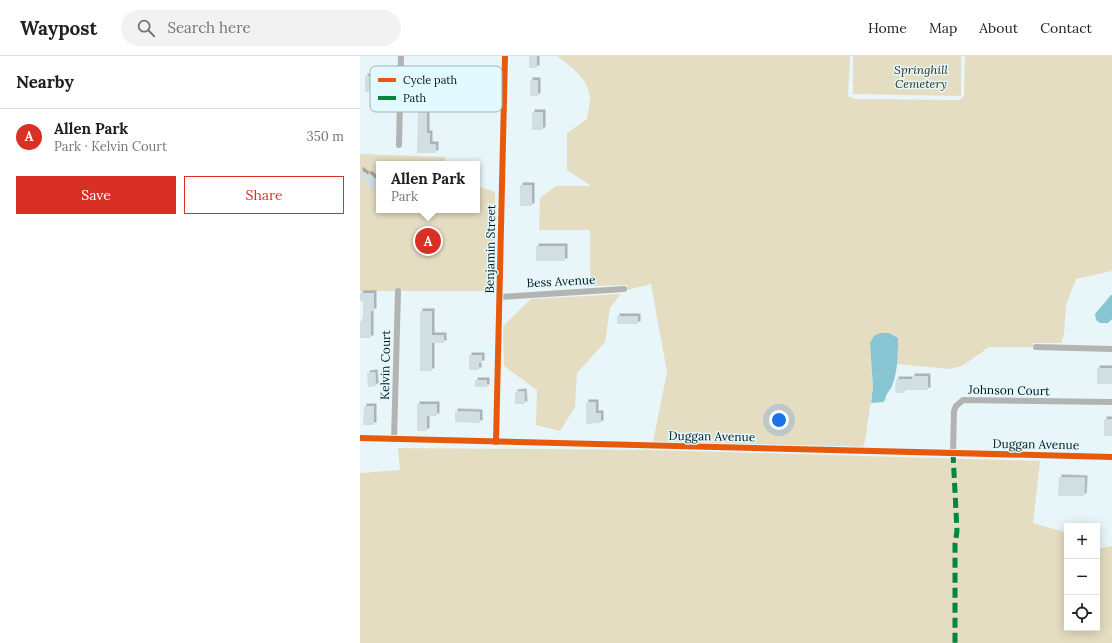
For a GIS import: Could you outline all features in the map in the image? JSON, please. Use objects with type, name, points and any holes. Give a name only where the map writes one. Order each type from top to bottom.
[{"type":"street","points":[[401,56],[401,66]]},
{"type":"street","name":"Benjamin Street","points":[[496,442],[505,56]]},
{"type":"street","points":[[399,145],[400,112]]},
{"type":"street","name":"Bess Avenue","points":[[500,297],[624,289]]},
{"type":"street","name":"Kelvin Court","points":[[394,440],[398,291]]},
{"type":"street","points":[[1036,347],[1112,349]]},
{"type":"street","name":"Johnson Court","points":[[953,453],[954,411],[956,406],[963,400],[1112,402]]},
{"type":"street","name":"Duggan Avenue","points":[[360,438],[1112,457]]},
{"type":"green space","points":[[557,56],[850,56],[848,96],[855,99],[960,100],[964,96],[965,56],[1112,56],[1112,271],[1076,279],[1066,305],[1064,334],[1061,343],[1033,343],[1033,347],[989,347],[962,366],[949,369],[897,364],[898,338],[889,333],[880,333],[870,343],[873,387],[863,447],[653,442],[667,372],[651,284],[627,290],[627,285],[590,286],[590,230],[539,230],[540,198],[556,186],[591,186],[567,170],[567,133],[587,119],[590,100],[589,90],[578,73]]},
{"type":"green space","name":"Springhill Cemetery","points":[[853,56],[961,56],[961,96],[853,94]]},
{"type":"green space","points":[[360,154],[445,157],[445,161],[376,161],[376,213],[480,213],[480,187],[495,192],[495,291],[360,291]]},
{"type":"green space","points":[[621,294],[610,308],[605,342],[577,373],[575,407],[560,431],[536,425],[537,390],[504,366],[503,326],[531,299]]},
{"type":"green space","points":[[398,448],[652,450],[1040,461],[1033,523],[1064,532],[1064,631],[1100,631],[1100,548],[1112,546],[1112,643],[360,643],[360,473],[400,470]]},
{"type":"water","points":[[1111,295],[1112,319],[1108,323],[1100,323],[1096,320],[1095,314]]},
{"type":"water","points":[[880,333],[889,333],[898,338],[897,368],[892,386],[885,400],[883,402],[871,403],[873,387],[870,343],[874,336]]},
{"type":"building","points":[[529,56],[537,56],[537,68],[529,68]]},
{"type":"building","points":[[365,76],[370,76],[370,92],[365,92]]},
{"type":"building","points":[[530,80],[538,80],[538,96],[530,96]]},
{"type":"building","points":[[418,112],[427,112],[427,133],[430,133],[430,144],[436,144],[436,153],[417,153]]},
{"type":"building","points":[[532,112],[543,112],[543,130],[532,130]]},
{"type":"building","points":[[360,169],[368,175],[369,173],[376,179],[376,188],[374,190],[360,177]]},
{"type":"building","points":[[520,185],[532,185],[532,206],[520,206]]},
{"type":"building","points":[[536,246],[565,246],[565,261],[536,261]]},
{"type":"building","points":[[360,293],[374,293],[374,311],[371,311],[371,338],[360,338],[360,321],[363,321],[363,301],[360,301]]},
{"type":"building","points":[[420,311],[432,311],[432,335],[444,335],[444,343],[432,343],[432,371],[420,371]]},
{"type":"building","points":[[617,316],[638,316],[638,324],[617,324]]},
{"type":"building","points":[[469,355],[482,355],[482,363],[479,363],[479,370],[469,370]]},
{"type":"building","points":[[1097,368],[1112,368],[1112,384],[1097,384]]},
{"type":"building","points":[[375,372],[376,386],[368,387],[367,373]]},
{"type":"building","points":[[912,376],[928,376],[928,390],[903,390],[903,393],[895,393],[896,379],[912,379]]},
{"type":"building","points":[[475,380],[487,380],[487,387],[475,387]]},
{"type":"building","points":[[524,391],[525,404],[515,404],[515,392]]},
{"type":"building","points":[[586,402],[596,402],[596,413],[601,413],[601,423],[586,424]]},
{"type":"building","points":[[417,404],[437,404],[437,416],[427,416],[427,431],[417,431]]},
{"type":"building","points":[[364,406],[374,406],[374,425],[363,425]]},
{"type":"building","points":[[455,411],[480,412],[480,423],[455,422]]},
{"type":"building","points":[[1104,419],[1112,419],[1112,436],[1104,436]]},
{"type":"building","points":[[1059,477],[1085,478],[1084,496],[1058,496]]},
{"type":"marked path","points":[[953,453],[957,531],[955,544],[955,643]]},
{"type":"cycle path","points":[[496,442],[505,56]]},
{"type":"cycle path","points":[[360,438],[1112,457]]},
{"type":"place","name":"Allen Park","points":[[428,241]]}]
